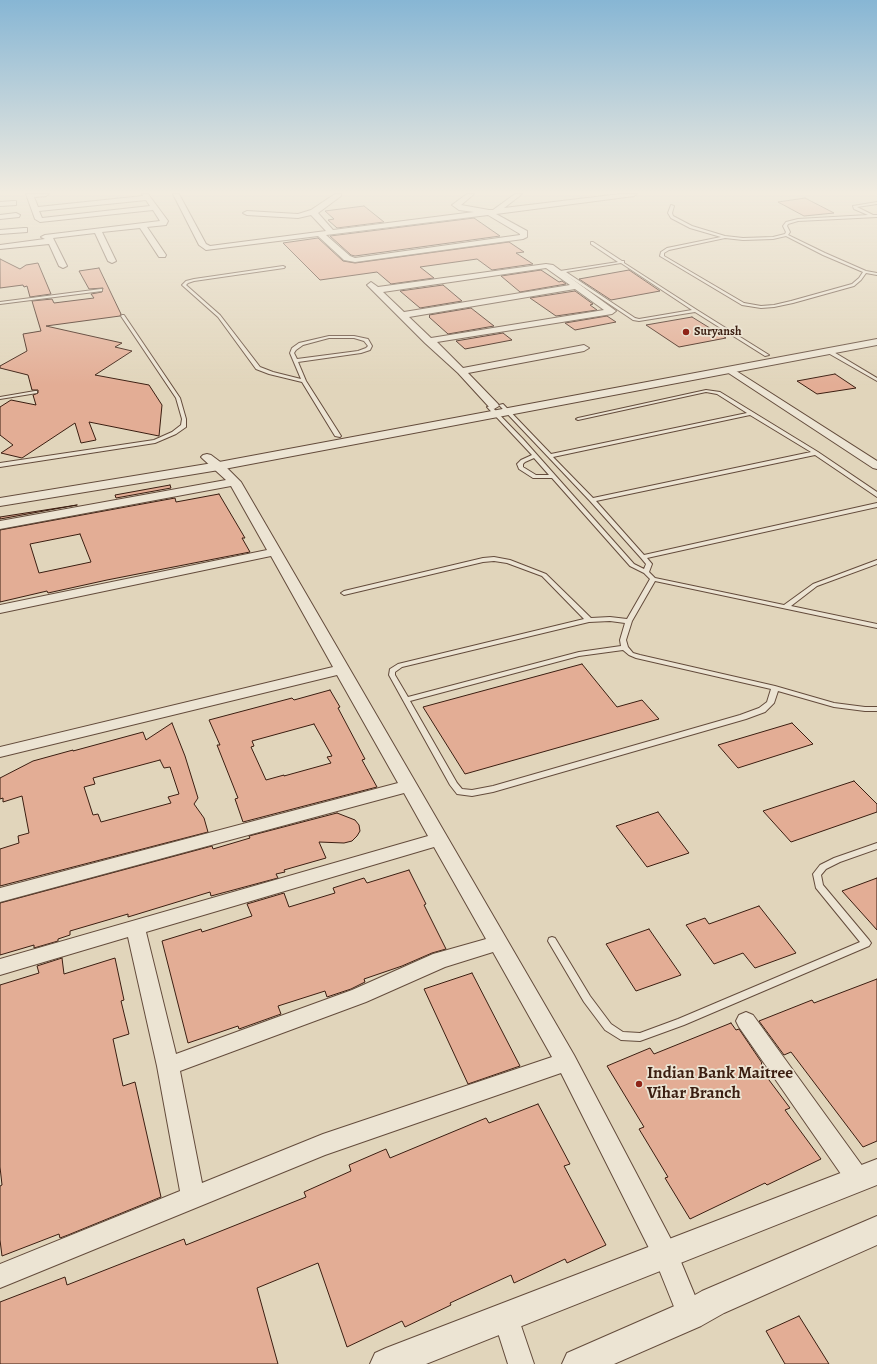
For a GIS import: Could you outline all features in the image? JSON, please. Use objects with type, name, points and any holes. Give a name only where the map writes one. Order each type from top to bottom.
[{"type":"street","points":[[58,258],[63,266]]},
{"type":"street","points":[[347,258],[355,260],[372,258]]},
{"type":"street","points":[[428,341],[612,311],[550,267],[540,266],[373,286],[428,341],[461,371],[497,409]]},
{"type":"street","points":[[402,315],[578,286]]},
{"type":"street","points":[[0,490],[213,461],[497,409],[877,334]]},
{"type":"street","points":[[0,502],[338,436],[730,370],[877,342]]},
{"type":"street","points":[[461,371],[584,348]]},
{"type":"street","points":[[730,370],[877,466]]},
{"type":"street","points":[[213,461],[236,482],[274,552],[566,1062],[665,1254],[690,1315]]},
{"type":"street","points":[[0,525],[236,482]]},
{"type":"street","points":[[0,609],[274,552]]},
{"type":"street","points":[[0,752],[342,669]]},
{"type":"street","points":[[0,895],[409,786]]},
{"type":"street","points":[[0,967],[439,838]]},
{"type":"street","points":[[135,927],[168,1066],[193,1198]]},
{"type":"street","points":[[168,1066],[359,996],[440,960],[499,943]]},
{"type":"street","points":[[386,1364],[868,1176],[746,1021]]},
{"type":"street","points":[[0,1276],[323,1145],[566,1062]]},
{"type":"street","points":[[578,1364],[690,1315],[713,1302],[877,1230]]},
{"type":"street","points":[[506,1316],[521,1364]]},
{"type":"lane","points":[[616,258],[696,311],[767,355]]},
{"type":"lane","points":[[665,258],[743,304],[761,307],[786,304],[853,285],[865,272]]},
{"type":"lane","points":[[832,258],[865,272],[877,274]]},
{"type":"lane","points":[[623,262],[562,271],[634,319],[639,320],[696,311]]},
{"type":"lane","points":[[283,267],[194,280],[187,282],[184,285],[219,316],[258,368],[271,373],[304,381]]},
{"type":"lane","points":[[0,303],[101,290]]},
{"type":"lane","points":[[0,465],[155,440],[174,433],[184,426],[184,419],[178,398],[123,316]]},
{"type":"lane","points":[[295,361],[359,352],[368,349],[370,346],[366,340],[354,337],[329,337],[312,340],[301,344],[294,349],[292,353],[295,361],[304,381],[338,436]]},
{"type":"lane","points":[[830,352],[877,380]]},
{"type":"lane","points":[[578,419],[706,391],[718,393],[816,453],[877,496]]},
{"type":"lane","points":[[0,398],[35,392]]},
{"type":"lane","points":[[497,409],[534,456],[632,565],[646,572],[653,579],[877,626]]},
{"type":"lane","points":[[497,409],[549,456],[592,500],[649,564],[646,572]]},
{"type":"lane","points":[[549,456],[752,413]]},
{"type":"lane","points":[[592,500],[816,453]]},
{"type":"lane","points":[[534,456],[523,461],[520,464],[521,468],[535,477],[553,476]]},
{"type":"lane","points":[[643,557],[877,505]]},
{"type":"lane","points":[[344,593],[483,560],[494,559],[508,561],[544,575],[589,620]]},
{"type":"lane","points":[[785,607],[815,585],[877,562]]},
{"type":"lane","points":[[653,579],[629,622],[623,640],[625,648],[631,654],[638,657],[775,688],[834,705],[877,709]]},
{"type":"lane","points":[[629,622],[589,620],[400,665],[392,671],[392,675],[454,786],[460,792],[472,793],[493,789],[743,717],[762,710],[770,703],[775,688]]},
{"type":"lane","points":[[407,700],[579,654],[625,648]]},
{"type":"lane","points":[[552,941],[587,999],[608,1028],[621,1036],[640,1037],[693,1018],[866,943],[819,886],[817,874],[823,867],[837,860],[877,846]]},
{"type":"building","points":[[298,258],[339,258],[343,261],[355,263],[394,258],[523,258],[533,264],[492,270],[477,259],[420,267],[434,278],[391,284],[377,272],[320,280]]},
{"type":"building","points":[[0,259],[20,269],[26,265],[38,263],[51,294],[30,297],[27,286],[24,287],[23,285],[0,288]]},
{"type":"building","points":[[99,268],[121,314],[120,316],[46,326],[122,343],[115,347],[132,351],[95,375],[149,385],[162,405],[159,436],[89,422],[96,440],[81,443],[75,423],[22,458],[1,453],[13,445],[0,435],[0,407],[11,400],[36,405],[33,395],[38,393],[38,390],[32,390],[28,375],[0,368],[0,366],[27,351],[23,334],[41,331],[32,301],[52,299],[54,303],[94,298],[91,294],[102,292],[103,288],[89,289],[79,271]]},
{"type":"building","points":[[541,270],[559,282],[562,281],[566,284],[520,292],[501,276]]},
{"type":"building","points":[[629,270],[660,291],[611,300],[579,279]]},
{"type":"building","points":[[443,285],[462,301],[420,308],[400,291]]},
{"type":"building","points":[[575,291],[593,304],[590,305],[597,310],[556,316],[530,298]]},
{"type":"building","points":[[471,308],[494,326],[448,334],[429,317],[429,315]]},
{"type":"building","points":[[607,316],[616,322],[575,330],[565,323]]},
{"type":"building","name":"Suryansh","points":[[692,317],[726,338],[679,347],[646,325]]},
{"type":"building","points":[[503,333],[512,340],[465,349],[456,341]]},
{"type":"building","points":[[835,374],[856,388],[817,394],[797,381]]},
{"type":"building","points":[[170,485],[171,488],[116,498],[115,495]]},
{"type":"building","points":[[219,494],[245,538],[242,538],[250,552],[48,593],[47,591],[0,602],[0,530],[175,498],[176,502]],"holes":[[[80,534],[91,562],[39,573],[30,544]]]},
{"type":"building","points":[[77,505],[0,519],[0,517]]},
{"type":"building","points":[[582,664],[617,707],[642,700],[659,719],[465,774],[423,707]]},
{"type":"building","points":[[330,690],[340,707],[338,708],[365,759],[362,760],[377,787],[243,822],[235,799],[238,798],[217,745],[220,745],[209,720],[292,698],[294,700]],"holes":[[[314,724],[332,756],[327,757],[331,763],[266,780],[251,747],[254,746],[252,741]]]},
{"type":"building","points":[[172,723],[185,756],[198,798],[194,804],[204,818],[208,832],[0,886],[0,849],[19,843],[18,836],[29,833],[22,796],[3,802],[3,798],[0,799],[0,778],[33,761],[73,750],[143,732],[146,740]],"holes":[[[160,760],[164,768],[170,767],[179,794],[168,797],[171,803],[101,822],[98,814],[93,815],[84,787],[95,784],[93,778]]]},
{"type":"building","points":[[792,723],[813,744],[738,768],[718,745]]},
{"type":"building","points":[[854,781],[877,804],[877,812],[791,842],[763,811]]},
{"type":"building","points":[[658,812],[689,853],[647,867],[616,826]]},
{"type":"building","points":[[337,813],[355,820],[359,825],[360,831],[352,841],[344,843],[319,842],[326,858],[284,870],[285,872],[276,874],[278,878],[211,896],[210,892],[128,917],[128,914],[70,931],[70,935],[58,939],[58,941],[34,948],[34,945],[0,955],[0,903],[212,846],[213,849],[250,838],[249,836]]},
{"type":"building","points":[[409,870],[426,904],[424,905],[446,949],[364,979],[365,982],[351,989],[327,997],[325,991],[278,1006],[281,1014],[239,1029],[238,1026],[188,1043],[162,941],[201,929],[202,932],[252,916],[247,904],[284,893],[289,907],[335,893],[333,888],[364,878],[367,883]]},
{"type":"building","points":[[877,878],[877,930],[842,891]]},
{"type":"building","points":[[759,906],[796,953],[755,968],[743,953],[714,964],[686,925],[705,918],[709,924]]},
{"type":"building","points":[[649,929],[681,975],[636,991],[606,944]]},
{"type":"building","points":[[62,958],[64,974],[115,958],[124,1000],[121,1001],[129,1034],[113,1039],[123,1086],[135,1082],[161,1197],[60,1238],[59,1234],[2,1256],[0,1240],[0,1186],[2,1185],[0,1167],[0,985],[39,973],[37,966]]},
{"type":"building","points":[[472,973],[520,1066],[468,1084],[424,989]]},
{"type":"building","points":[[877,979],[877,1141],[863,1147],[791,1052],[784,1055],[759,1021],[812,1000],[814,1003]]},
{"type":"building","points":[[731,1023],[736,1030],[739,1029],[762,1063],[761,1064],[763,1066],[760,1068],[790,1108],[785,1110],[821,1159],[767,1185],[765,1183],[690,1219],[665,1178],[668,1177],[639,1129],[644,1127],[607,1066],[650,1048],[654,1054]]},
{"type":"building","points":[[538,1104],[570,1164],[564,1166],[606,1245],[567,1263],[565,1259],[514,1283],[511,1275],[450,1303],[451,1305],[405,1327],[402,1321],[347,1347],[318,1263],[257,1288],[278,1364],[0,1364],[0,1302],[65,1277],[67,1285],[184,1239],[186,1245],[306,1197],[304,1192],[351,1171],[349,1165],[386,1149],[390,1158],[486,1118],[489,1123]]},
{"type":"building","points":[[799,1316],[829,1364],[785,1364],[766,1331]]},
{"type":"place","name":"Suryansh","points":[[686,332]]},
{"type":"place","name":"Indian Bank Maitree Vihar Branch","points":[[639,1084]]}]
